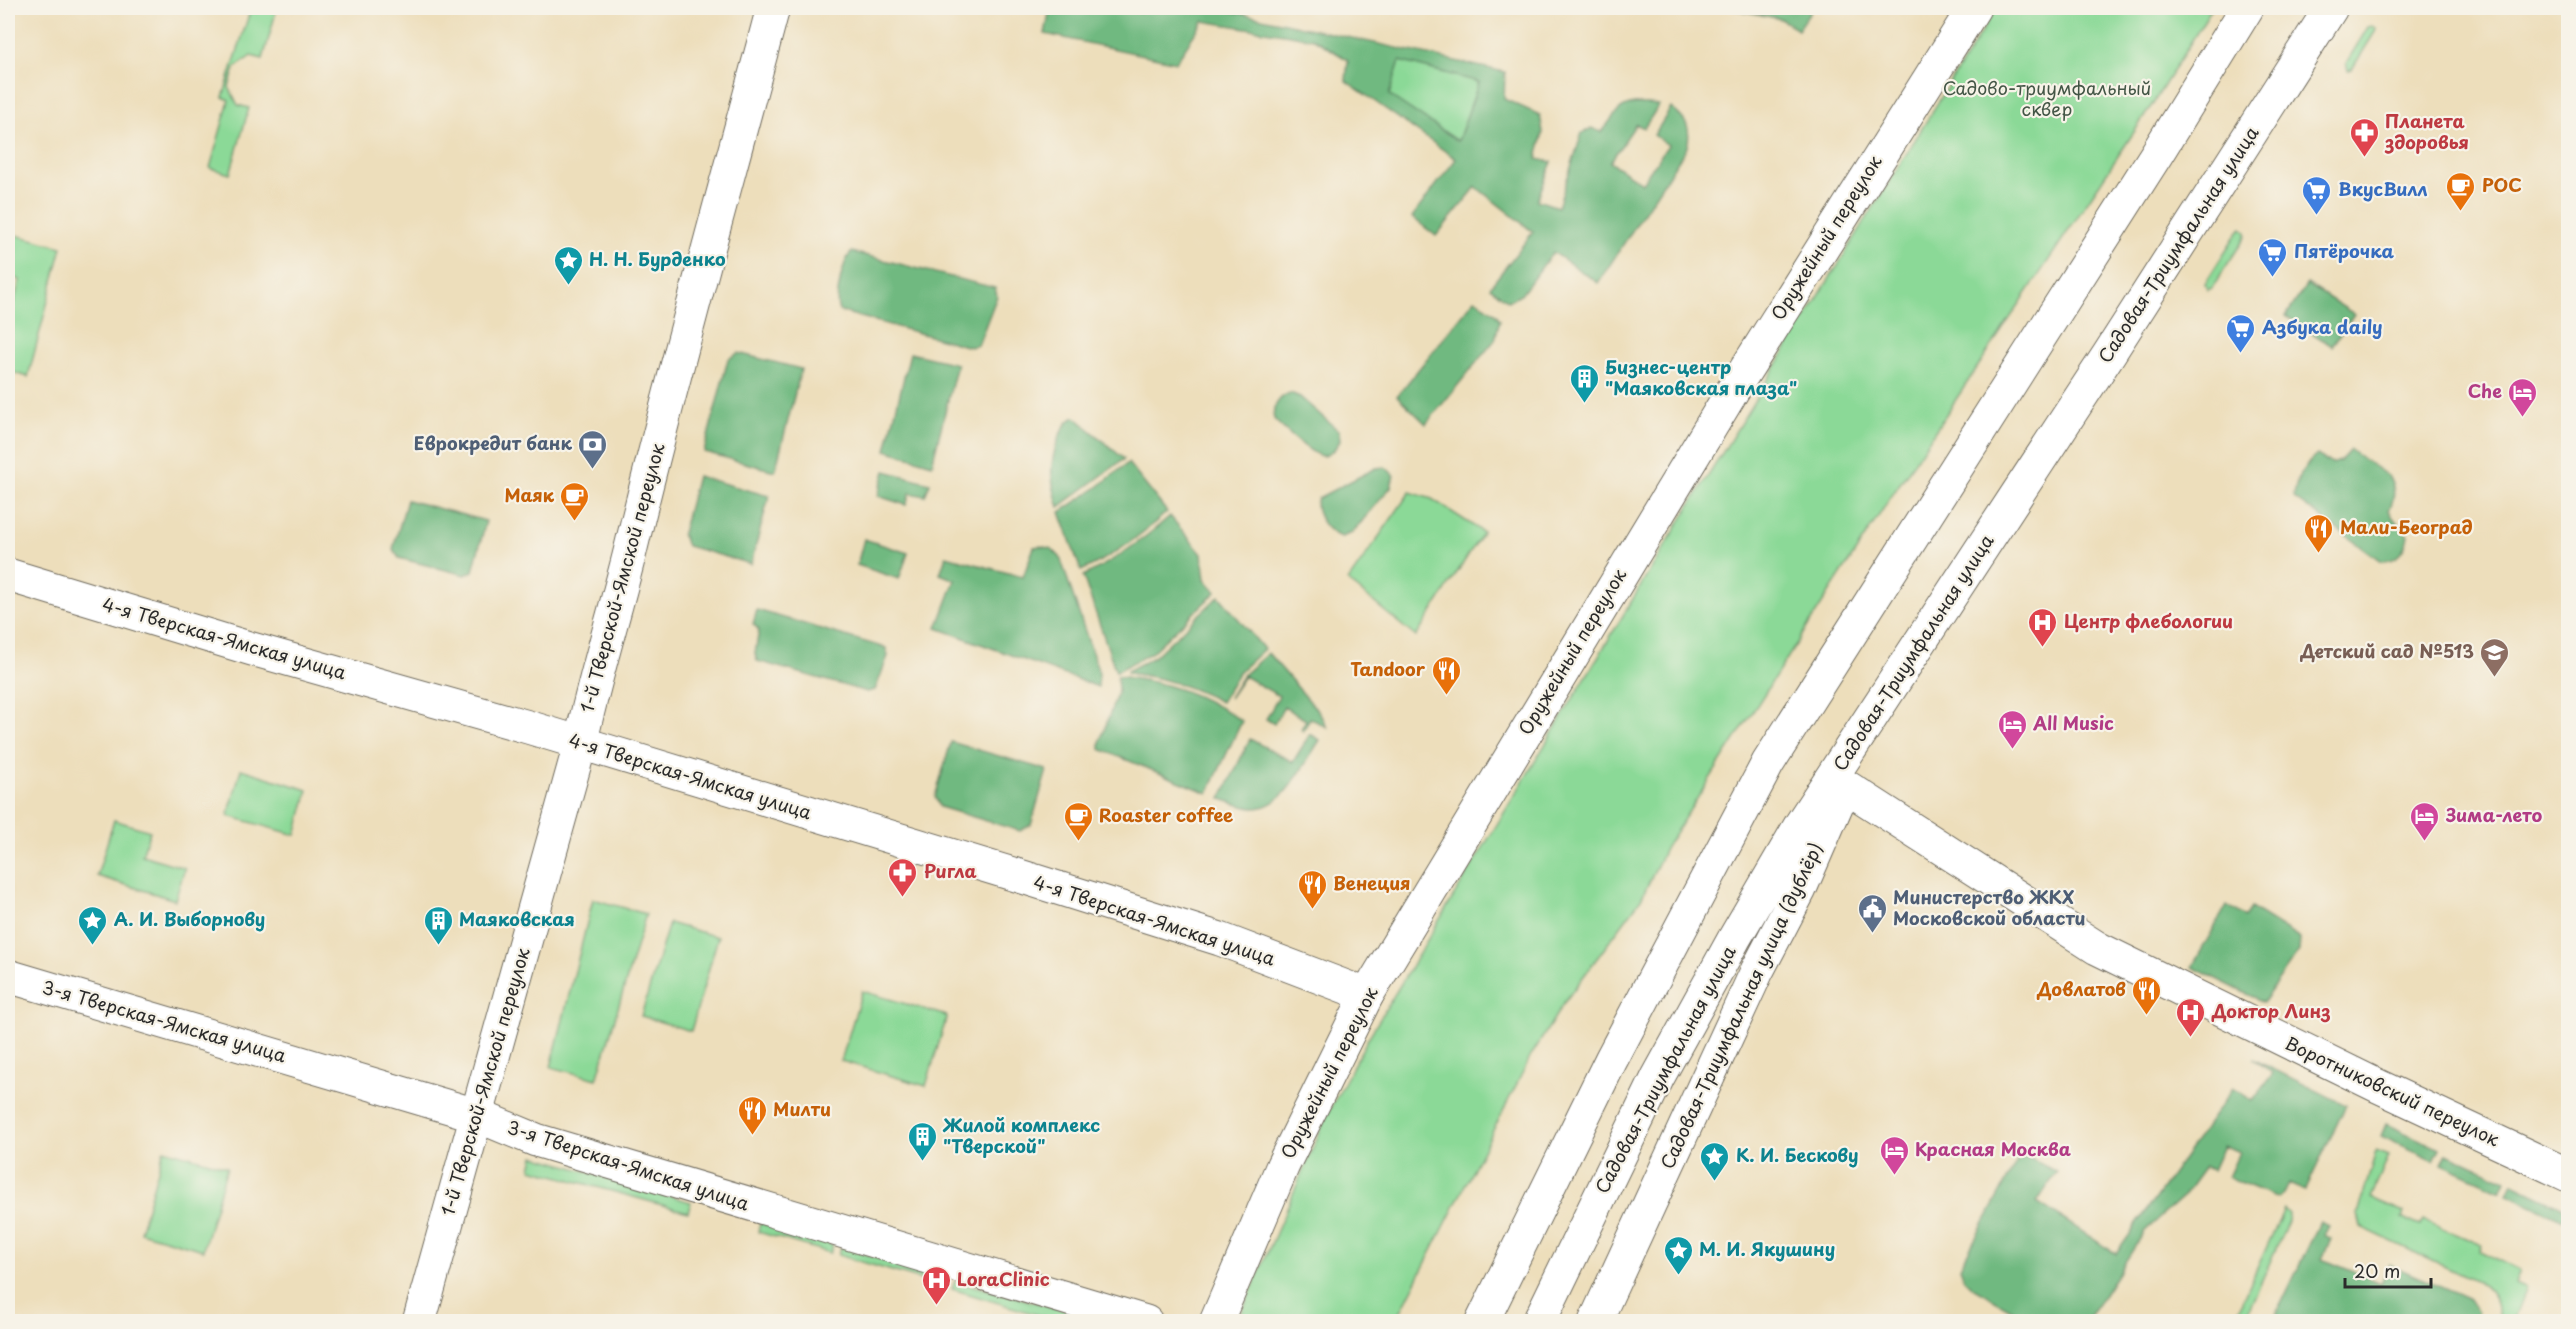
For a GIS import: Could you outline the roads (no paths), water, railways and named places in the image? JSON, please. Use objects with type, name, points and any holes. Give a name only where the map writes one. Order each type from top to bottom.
[{"type":"main road","name":"1-й Тверской-Ямской переулок","points":[[419,1322],[580,745],[687,322],[773,8]]},
{"type":"main road","name":"Оружейный переулок","points":[[1216,1322],[1283,1165],[1367,995],[1736,384],[1974,8]]},
{"type":"main road","points":[[1482,1322],[1611,1060],[1768,763],[2156,155],[2247,8]]},
{"type":"main road","name":"Садовая-Триумфальная улица","points":[[1539,1322],[1658,1077],[1801,824],[1890,691],[2331,8]]},
{"type":"main road","name":"4-я Тверская-Ямская улица","points":[[8,575],[252,649],[528,727],[580,745],[1026,878],[1220,939],[1367,995]]},
{"type":"main road","name":"Садовая-Триумфальная улица (дублёр)","points":[[1595,1322],[1757,971],[1800,888],[1890,691]]},
{"type":"main road","name":"Воротниковский переулок","points":[[1845,786],[2097,948],[2367,1081],[2568,1175]]},
{"type":"main road","name":"3-я Тверская-Ямская улица","points":[[8,976],[476,1115],[536,1140],[1146,1322]]},
{"type":"place","name":"Планета здоровья","points":[[2364,158]]},
{"type":"place","name":"РОС","points":[[2461,212]]},
{"type":"place","name":"ВкусВилл","points":[[2317,216]]},
{"type":"place","name":"Пятёрочка","points":[[2273,278]]},
{"type":"place","name":"Н. Н. Бурденко","points":[[568,286]]},
{"type":"place","name":"Азбука daily","points":[[2241,354]]},
{"type":"place","name":"Бизнес-центр \"Маяковская плаза\"","points":[[1584,404]]},
{"type":"place","name":"Che","points":[[2523,418]]},
{"type":"place","name":"Еврокредит банк","points":[[593,470]]},
{"type":"place","name":"Маяк","points":[[575,522]]},
{"type":"place","name":"Мали-Београд","points":[[2319,554]]},
{"type":"place","name":"Центр флебологии","points":[[2043,648]]},
{"type":"place","name":"Детский сад №513","points":[[2495,678]]},
{"type":"place","name":"Tandoor","points":[[1446,696]]},
{"type":"place","name":"All Music","points":[[2012,750]]},
{"type":"place","name":"Roaster coffee","points":[[1078,842]]},
{"type":"place","name":"Зима-лето","points":[[2425,842]]},
{"type":"place","name":"Ригла","points":[[903,898]]},
{"type":"place","name":"Венеция","points":[[1312,910]]},
{"type":"place","name":"Министерство ЖКХ Московской области","points":[[1872,934]]},
{"type":"place","name":"А. И. Выборнову","points":[[93,946]]},
{"type":"place","name":"Маяковская","points":[[438,946]]},
{"type":"place","name":"Довлатов","points":[[2147,1016]]},
{"type":"place","name":"Доктор Линз","points":[[2191,1038]]},
{"type":"place","name":"Милти","points":[[752,1136]]},
{"type":"place","name":"Жилой комплекс \"Тверской\"","points":[[922,1162]]},
{"type":"place","name":"Красная Москва","points":[[1894,1176]]},
{"type":"place","name":"К. И. Бескову","points":[[1715,1182]]},
{"type":"place","name":"М. И. Якушину","points":[[1678,1276]]},
{"type":"place","name":"LoraClinic","points":[[936,1306]]},
{"type":"park label","name":"Садово-триумфальный сквер","points":[[2047,100]]}]
